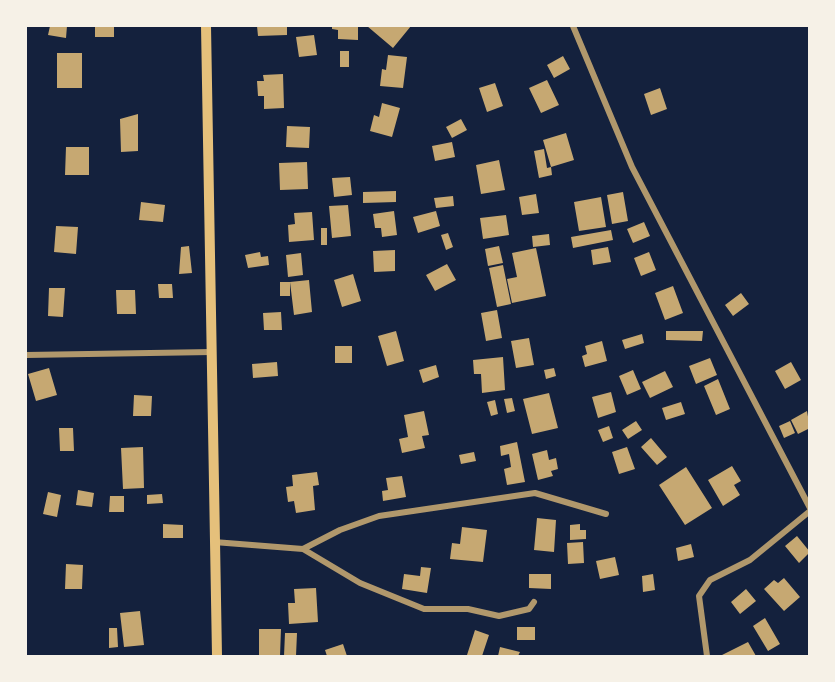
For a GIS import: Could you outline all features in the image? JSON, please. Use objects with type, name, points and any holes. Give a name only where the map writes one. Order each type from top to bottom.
[{"type":"main road","points":[[206,26],[217,657]]},
{"type":"street","points":[[573,26],[632,167],[810,510],[750,560],[710,580],[699,596],[707,656]]},
{"type":"street","points":[[26,355],[212,352]]},
{"type":"street","points":[[303,549],[340,530],[379,516],[535,493],[606,514]]},
{"type":"street","points":[[214,542],[303,549],[360,583],[424,609],[468,609],[499,616],[529,609],[534,602]]},
{"type":"building","points":[[50,26],[67,26],[66,38],[48,35]]},
{"type":"building","points":[[95,26],[114,26],[114,37],[95,37]]},
{"type":"building","points":[[257,26],[287,26],[287,35],[258,36]]},
{"type":"building","points":[[332,26],[358,26],[358,40],[338,39],[338,30],[332,29]]},
{"type":"building","points":[[367,26],[411,26],[393,48]]},
{"type":"building","points":[[314,35],[317,55],[299,57],[296,37]]},
{"type":"building","points":[[340,51],[349,51],[349,67],[340,67]]},
{"type":"building","points":[[57,53],[82,53],[82,88],[57,88]]},
{"type":"building","points":[[388,55],[407,57],[403,88],[380,86],[382,69],[386,70]]},
{"type":"building","points":[[563,56],[570,69],[554,78],[547,65]]},
{"type":"building","points":[[283,74],[284,108],[264,109],[264,96],[258,96],[257,81],[264,81],[263,75]]},
{"type":"building","points":[[547,80],[559,105],[541,113],[529,88]]},
{"type":"building","points":[[495,83],[503,106],[487,112],[479,88]]},
{"type":"building","points":[[660,88],[667,109],[651,115],[644,94]]},
{"type":"building","points":[[382,103],[400,108],[392,137],[370,131],[374,115],[379,117]]},
{"type":"building","points":[[138,114],[138,151],[121,152],[120,119]]},
{"type":"building","points":[[461,119],[467,130],[452,138],[446,127]]},
{"type":"building","points":[[287,126],[310,127],[309,148],[286,147]]},
{"type":"building","points":[[566,133],[574,160],[551,167],[543,140]]},
{"type":"building","points":[[452,142],[455,157],[435,161],[432,146]]},
{"type":"building","points":[[66,147],[89,147],[89,175],[65,175]]},
{"type":"building","points":[[544,149],[547,168],[551,167],[552,175],[539,178],[534,151]]},
{"type":"building","points":[[499,160],[505,190],[481,194],[476,165]]},
{"type":"building","points":[[307,162],[308,189],[280,190],[279,163]]},
{"type":"building","points":[[350,177],[352,195],[334,197],[332,178]]},
{"type":"building","points":[[396,191],[396,202],[363,203],[363,192]]},
{"type":"building","points":[[623,192],[628,221],[612,224],[607,195]]},
{"type":"building","points":[[536,194],[539,213],[522,215],[519,197]]},
{"type":"building","points":[[453,196],[454,206],[436,208],[434,198]]},
{"type":"building","points":[[601,197],[606,227],[579,231],[574,202]]},
{"type":"building","points":[[141,202],[165,205],[163,222],[139,220]]},
{"type":"building","points":[[348,205],[351,236],[332,238],[329,206]]},
{"type":"building","points":[[394,211],[397,235],[382,237],[381,228],[375,228],[373,214]]},
{"type":"building","points":[[436,211],[440,226],[418,233],[413,217]]},
{"type":"building","points":[[312,212],[314,240],[289,242],[288,225],[295,224],[294,213]]},
{"type":"building","points":[[506,215],[509,235],[483,239],[480,218]]},
{"type":"building","points":[[644,222],[650,236],[633,243],[627,229]]},
{"type":"building","points":[[56,226],[78,227],[76,254],[54,252]]},
{"type":"building","points":[[321,228],[327,228],[327,245],[321,245]]},
{"type":"building","points":[[611,230],[613,240],[573,248],[571,237]]},
{"type":"building","points":[[448,233],[453,247],[446,250],[441,235]]},
{"type":"building","points":[[549,234],[550,245],[533,247],[532,236]]},
{"type":"building","points":[[189,246],[192,273],[179,274],[181,247]]},
{"type":"building","points":[[499,246],[503,263],[488,266],[485,249]]},
{"type":"building","points":[[608,247],[611,262],[593,265],[591,250]]},
{"type":"building","points":[[536,248],[546,296],[512,303],[507,279],[517,277],[512,253]]},
{"type":"building","points":[[395,250],[395,271],[374,272],[373,251]]},
{"type":"building","points":[[260,252],[261,257],[268,256],[269,265],[248,268],[245,255]]},
{"type":"building","points":[[649,252],[656,270],[641,276],[634,258]]},
{"type":"building","points":[[301,253],[303,275],[288,277],[286,255]]},
{"type":"building","points":[[447,264],[456,280],[435,291],[426,275]]},
{"type":"building","points":[[503,265],[511,304],[497,307],[489,268]]},
{"type":"building","points":[[353,274],[361,301],[342,307],[334,280]]},
{"type":"building","points":[[309,280],[312,312],[294,315],[290,282]]},
{"type":"building","points":[[280,282],[290,282],[290,296],[280,296]]},
{"type":"building","points":[[158,284],[172,284],[173,298],[159,298]]},
{"type":"building","points":[[673,286],[683,313],[665,320],[655,293]]},
{"type":"building","points":[[49,288],[65,288],[63,317],[48,316]]},
{"type":"building","points":[[116,290],[135,290],[136,314],[117,314]]},
{"type":"building","points":[[741,293],[749,304],[733,316],[725,305]]},
{"type":"building","points":[[497,310],[502,338],[486,341],[481,313]]},
{"type":"building","points":[[281,312],[282,330],[264,330],[263,313]]},
{"type":"building","points":[[396,331],[404,361],[387,366],[378,336]]},
{"type":"building","points":[[666,331],[703,331],[702,341],[666,340]]},
{"type":"building","points":[[642,334],[644,343],[625,349],[622,340]]},
{"type":"building","points":[[529,338],[534,365],[516,368],[511,341]]},
{"type":"building","points":[[602,341],[607,361],[585,367],[582,356],[587,354],[585,346]]},
{"type":"building","points":[[335,346],[352,346],[352,363],[335,363]]},
{"type":"building","points":[[503,357],[505,390],[482,393],[481,374],[474,374],[473,360]]},
{"type":"building","points":[[710,358],[717,375],[696,384],[689,366]]},
{"type":"building","points":[[277,362],[278,376],[253,378],[252,364]]},
{"type":"building","points":[[791,362],[801,380],[785,389],[775,371]]},
{"type":"building","points":[[436,365],[439,377],[423,383],[419,370]]},
{"type":"building","points":[[49,368],[57,395],[36,401],[28,374]]},
{"type":"building","points":[[554,368],[556,376],[546,379],[544,370]]},
{"type":"building","points":[[633,370],[641,389],[627,395],[619,376]]},
{"type":"building","points":[[665,371],[673,387],[650,398],[642,382]]},
{"type":"building","points":[[718,379],[730,409],[716,415],[704,386]]},
{"type":"building","points":[[611,392],[616,412],[598,418],[592,397]]},
{"type":"building","points":[[549,393],[558,428],[532,434],[523,399]]},
{"type":"building","points":[[134,395],[152,396],[151,416],[133,416]]},
{"type":"building","points":[[512,398],[515,411],[507,413],[504,399]]},
{"type":"building","points":[[495,400],[498,414],[491,416],[487,402]]},
{"type":"building","points":[[681,402],[685,414],[666,420],[662,408]]},
{"type":"building","points":[[424,411],[429,435],[422,436],[425,448],[402,453],[399,439],[408,437],[404,415]]},
{"type":"building","points":[[807,411],[810,428],[798,434],[791,420]]},
{"type":"building","points":[[636,421],[642,430],[628,439],[622,430]]},
{"type":"building","points":[[790,421],[795,433],[784,438],[779,426]]},
{"type":"building","points":[[609,426],[613,438],[603,442],[598,430]]},
{"type":"building","points":[[59,428],[73,428],[74,451],[60,451]]},
{"type":"building","points":[[651,438],[667,457],[657,465],[641,447]]},
{"type":"building","points":[[517,442],[525,482],[507,485],[504,469],[511,467],[509,454],[501,456],[500,446]]},
{"type":"building","points":[[143,447],[144,488],[123,489],[121,448]]},
{"type":"building","points":[[627,447],[635,469],[619,474],[612,452]]},
{"type":"building","points":[[547,450],[549,460],[556,458],[558,469],[551,471],[553,476],[538,480],[532,454]]},
{"type":"building","points":[[474,452],[476,461],[461,464],[459,455]]},
{"type":"building","points":[[732,466],[741,481],[734,485],[740,495],[723,506],[708,480]]},
{"type":"building","points":[[686,467],[712,508],[685,525],[659,485]]},
{"type":"building","points":[[317,472],[319,485],[313,486],[315,510],[296,513],[294,501],[288,502],[286,487],[293,486],[292,475]]},
{"type":"building","points":[[402,476],[406,497],[383,501],[382,491],[388,490],[386,478]]},
{"type":"building","points":[[78,490],[94,493],[92,507],[76,505]]},
{"type":"building","points":[[48,492],[61,495],[57,517],[43,514]]},
{"type":"building","points":[[162,494],[163,503],[147,504],[147,495]]},
{"type":"building","points":[[110,496],[124,496],[124,512],[109,512]]},
{"type":"building","points":[[537,518],[556,520],[554,552],[534,550]]},
{"type":"building","points":[[163,524],[183,525],[183,538],[163,538]]},
{"type":"building","points":[[580,524],[580,530],[586,530],[586,539],[570,540],[570,525]]},
{"type":"building","points":[[462,527],[487,530],[483,562],[450,559],[452,543],[460,544]]},
{"type":"building","points":[[797,536],[810,552],[799,563],[785,546]]},
{"type":"building","points":[[583,542],[584,563],[568,564],[567,543]]},
{"type":"building","points":[[691,544],[694,557],[678,561],[676,548]]},
{"type":"building","points":[[615,557],[619,575],[600,579],[596,561]]},
{"type":"building","points":[[66,564],[83,565],[82,589],[65,589]]},
{"type":"building","points":[[421,567],[431,568],[427,593],[402,589],[404,574],[420,576]]},
{"type":"building","points":[[529,574],[551,574],[551,589],[529,588]]},
{"type":"building","points":[[653,574],[655,590],[643,592],[642,576]]},
{"type":"building","points":[[784,578],[800,597],[784,611],[764,589],[774,580],[778,583]]},
{"type":"building","points":[[316,588],[318,622],[289,624],[288,603],[295,603],[294,589]]},
{"type":"building","points":[[746,589],[756,601],[740,614],[731,602]]},
{"type":"building","points":[[140,611],[144,645],[124,647],[120,613]]},
{"type":"building","points":[[765,618],[780,644],[768,651],[753,626]]},
{"type":"building","points":[[517,627],[535,627],[535,640],[517,640]]},
{"type":"building","points":[[109,628],[117,628],[118,647],[109,648]]},
{"type":"building","points":[[259,629],[281,629],[280,656],[259,656]]},
{"type":"building","points":[[475,630],[489,635],[482,656],[467,655]]},
{"type":"building","points":[[285,633],[297,633],[296,656],[284,656]]},
{"type":"building","points":[[748,642],[756,656],[720,656]]},
{"type":"building","points":[[343,644],[347,656],[327,656],[325,650]]},
{"type":"building","points":[[500,647],[520,652],[518,656],[498,656]]}]
